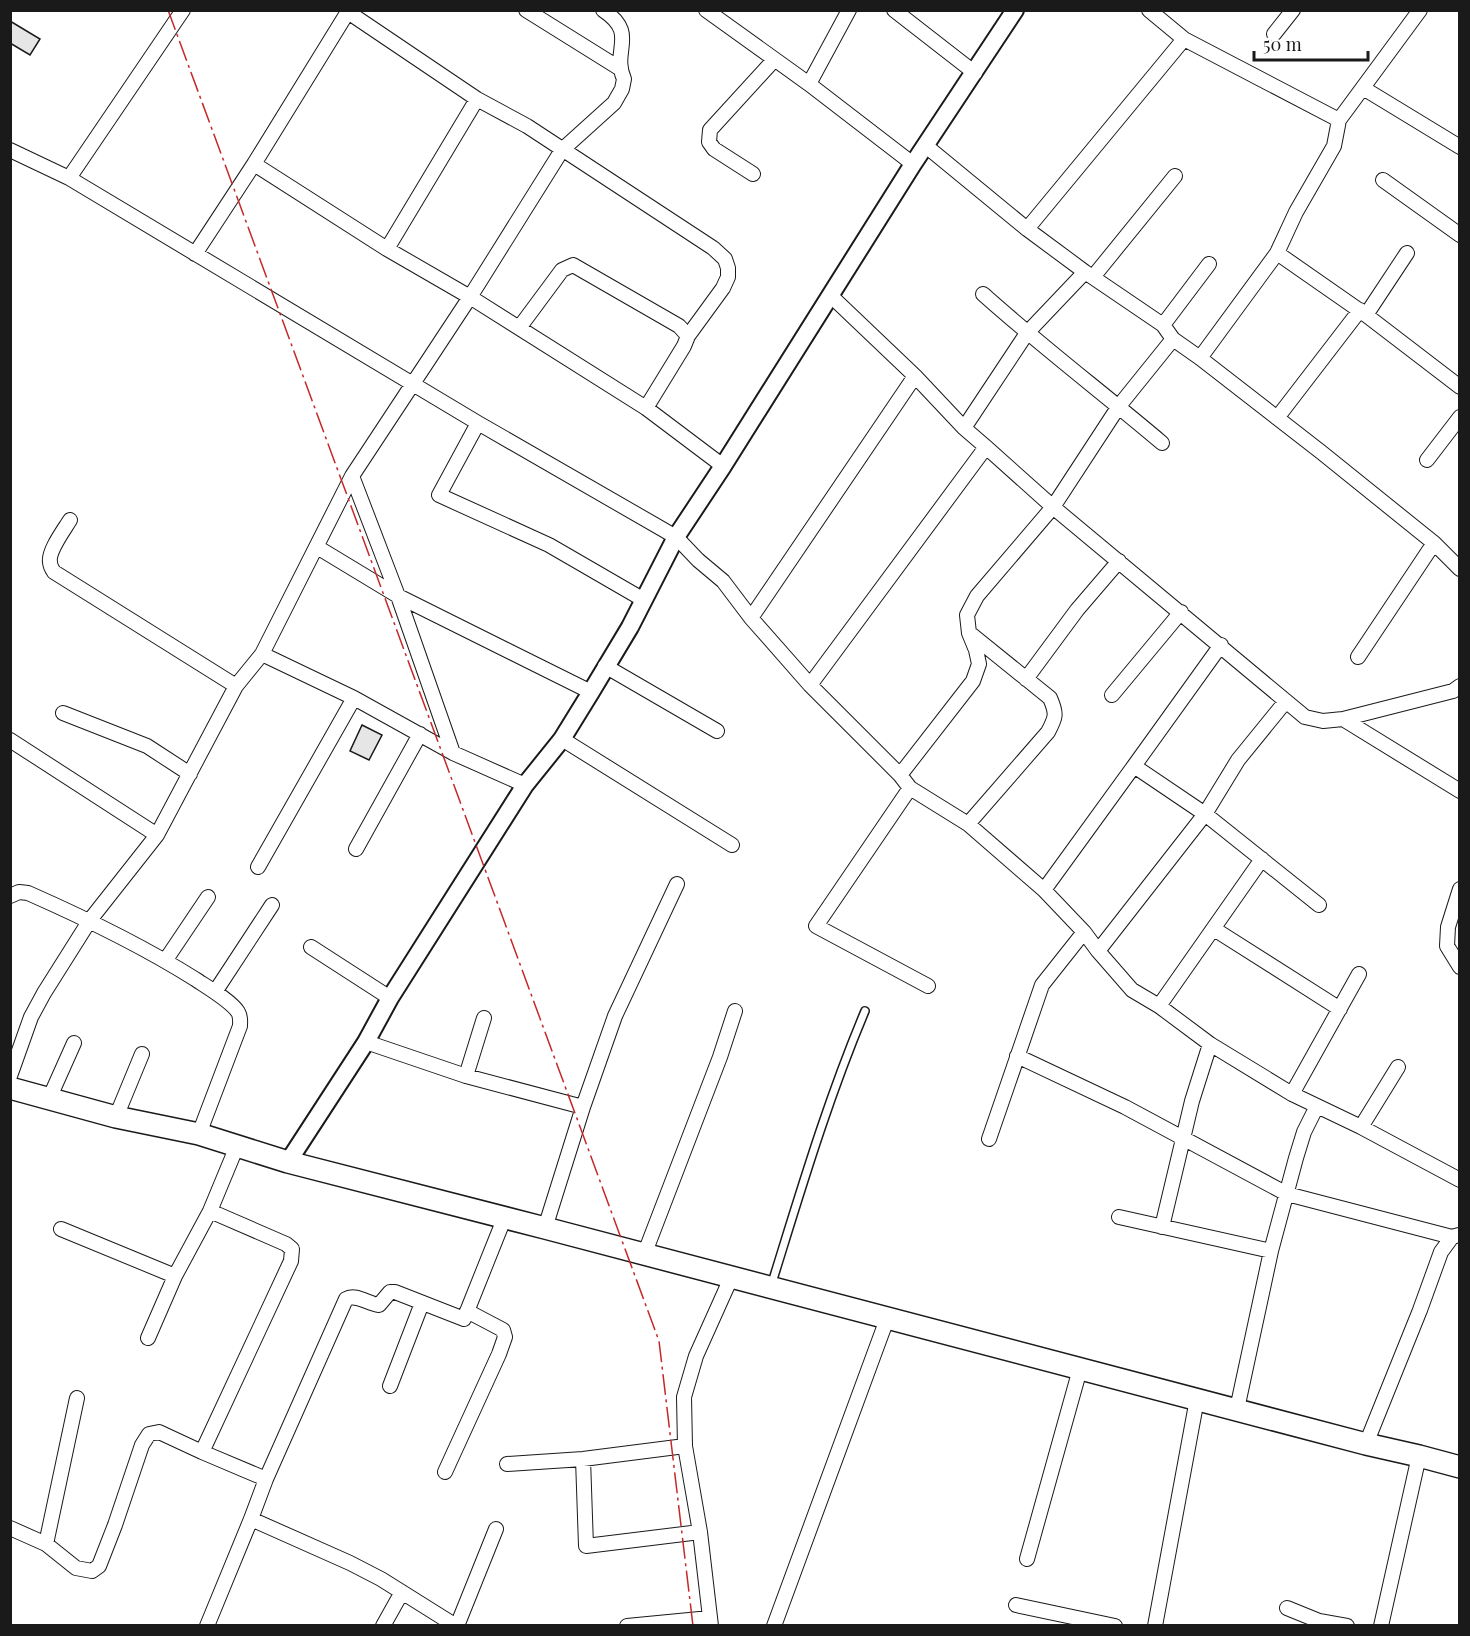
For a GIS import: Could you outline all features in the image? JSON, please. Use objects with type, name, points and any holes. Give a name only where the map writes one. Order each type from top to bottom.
[{"type":"main road","points":[[10,1088],[116,1117],[199,1134],[288,1162],[1460,1467]]},
{"type":"street","points":[[69,178],[183,10]]},
{"type":"street","points":[[526,10],[619,68]]},
{"type":"street","points":[[10,1076],[31,1017],[56,971],[90,920],[157,836],[236,686],[262,654],[352,476],[470,297],[562,150],[614,103],[622,89],[624,79],[619,68],[623,39],[620,26],[603,10]]},
{"type":"street","points":[[706,10],[809,84],[913,164]]},
{"type":"street","points":[[809,84],[849,10]]},
{"type":"street","points":[[894,10],[975,73]]},
{"type":"street","points":[[288,1162],[366,1042],[390,998],[525,785],[561,740],[630,627],[676,537],[913,164],[1015,10]]},
{"type":"street","points":[[1149,10],[1184,39],[1340,120]]},
{"type":"street","points":[[1274,34],[1293,10]]},
{"type":"street","points":[[1200,358],[1276,253],[1296,212],[1334,146],[1340,120],[1420,10]]},
{"type":"street","points":[[195,254],[254,164],[348,11],[477,99],[528,126],[713,248],[725,259],[728,277],[723,288],[688,336],[646,408]]},
{"type":"street","points":[[1028,230],[1184,39]]},
{"type":"street","points":[[753,174],[714,148],[709,142],[710,130],[774,60]]},
{"type":"street","points":[[1363,88],[1460,147]]},
{"type":"street","points":[[387,249],[477,99]]},
{"type":"street","points":[[926,146],[1028,230],[1162,325],[1173,339],[1277,418],[1434,543],[1460,569]]},
{"type":"street","points":[[10,150],[69,178],[478,423],[676,537],[723,581],[751,618],[810,685],[910,788],[968,824],[1044,890],[1084,932],[1132,990],[1159,1006],[1210,1044],[1292,1094],[1361,1127],[1460,1180]]},
{"type":"street","points":[[254,164],[387,249],[470,297],[646,408],[723,466]]},
{"type":"street","points":[[964,428],[1027,333],[1089,275],[1175,177]]},
{"type":"street","points":[[1383,180],[1460,235]]},
{"type":"street","points":[[1276,253],[1363,313],[1460,387]]},
{"type":"street","points":[[1277,418],[1363,313],[1407,253]]},
{"type":"street","points":[[1162,325],[1209,264]]},
{"type":"street","points":[[519,328],[562,270],[573,266],[679,326],[688,336]]},
{"type":"street","points":[[983,294],[1027,333],[1162,443]]},
{"type":"street","points":[[830,295],[915,376],[964,428],[1053,507],[1305,717],[1323,721],[1344,718],[1454,691],[1460,686]]},
{"type":"street","points":[[900,776],[973,681],[979,664],[969,633],[967,615],[977,596],[1053,507],[1119,406],[1173,339]]},
{"type":"street","points":[[751,618],[915,376]]},
{"type":"street","points":[[1428,460],[1460,417]]},
{"type":"street","points":[[478,423],[440,495],[549,544],[644,600]]},
{"type":"street","points":[[810,685],[986,447]]},
{"type":"street","points":[[352,476],[453,753]]},
{"type":"street","points":[[70,520],[51,551],[49,559],[54,572],[236,686]]},
{"type":"street","points":[[1358,657],[1434,543]]},
{"type":"street","points":[[317,547],[398,597],[591,692]]},
{"type":"street","points":[[1026,679],[1077,610],[1119,561]]},
{"type":"street","points":[[1112,695],[1181,612]]},
{"type":"street","points":[[968,824],[1048,732],[1055,718],[1055,708],[1050,698],[969,633]]},
{"type":"street","points":[[1044,890],[1221,645]]},
{"type":"street","points":[[262,654],[354,698],[453,753],[525,785]]},
{"type":"street","points":[[605,666],[717,731]]},
{"type":"street","points":[[258,867],[354,698]]},
{"type":"street","points":[[1098,951],[1205,814],[1238,760],[1286,701]]},
{"type":"street","points":[[63,713],[147,747],[190,774]]},
{"type":"street","points":[[1344,718],[1460,792]]},
{"type":"street","points":[[356,849],[420,734]]},
{"type":"street","points":[[10,740],[157,836]]},
{"type":"street","points":[[561,740],[732,845]]},
{"type":"street","points":[[1134,766],[1205,814],[1319,905]]},
{"type":"street","points":[[910,788],[816,926],[928,986]]},
{"type":"street","points":[[1159,1006],[1262,860]]},
{"type":"street","points":[[545,1228],[583,1107],[615,1016],[677,884]]},
{"type":"street","points":[[1460,889],[1448,927],[1448,946],[1460,967]]},
{"type":"street","points":[[10,896],[19,892],[28,893],[90,920],[165,961],[215,992],[237,1010],[240,1026],[199,1134]]},
{"type":"street","points":[[165,961],[208,897]]},
{"type":"street","points":[[215,992],[272,905]]},
{"type":"street","points":[[1214,928],[1340,1009]]},
{"type":"street","points":[[989,1138],[1042,986],[1084,932]]},
{"type":"street","points":[[311,947],[390,998]]},
{"type":"street","points":[[1292,1094],[1359,974]]},
{"type":"street","points":[[644,1255],[720,1057],[735,1011]]},
{"type":"street","points":[[466,1076],[484,1018]]},
{"type":"street","points":[[366,1042],[466,1076],[583,1107]]},
{"type":"street","points":[[49,1099],[74,1043]]},
{"type":"street","points":[[1162,1227],[1192,1101],[1210,1044]]},
{"type":"street","points":[[116,1117],[142,1054]]},
{"type":"street","points":[[1017,1056],[1125,1107],[1287,1194],[1456,1236],[1441,1252],[1366,1444]]},
{"type":"street","points":[[1361,1127],[1398,1067]]},
{"type":"street","points":[[1237,1409],[1271,1251],[1304,1132],[1317,1106]]},
{"type":"street","points":[[148,1338],[175,1276],[210,1211],[237,1146]]},
{"type":"street","points":[[202,1452],[291,1261],[292,1254],[292,1249],[286,1244],[210,1211]]},
{"type":"street","points":[[1119,1217],[1271,1251]]},
{"type":"street","points":[[207,1626],[266,1479],[346,1299],[355,1297],[378,1305],[390,1292],[395,1292],[464,1318],[504,1219]]},
{"type":"street","points":[[61,1229],[175,1276]]},
{"type":"street","points":[[627,1626],[711,1622],[700,1532],[685,1446],[684,1397],[696,1356],[731,1278]]},
{"type":"street","points":[[390,1386],[422,1303]]},
{"type":"street","points":[[445,1472],[505,1337],[503,1330],[467,1311]]},
{"type":"street","points":[[774,1626],[887,1319]]},
{"type":"street","points":[[1027,1558],[1080,1369]]},
{"type":"street","points":[[46,1544],[77,1398]]},
{"type":"street","points":[[1155,1626],[1197,1399]]},
{"type":"street","points":[[10,1528],[46,1544],[76,1568],[92,1571],[99,1566],[142,1444],[149,1434],[159,1432],[266,1479]]},
{"type":"street","points":[[507,1464],[583,1459],[685,1446]]},
{"type":"street","points":[[1381,1626],[1419,1456]]},
{"type":"street","points":[[583,1459],[586,1546],[700,1532]]},
{"type":"street","points":[[251,1519],[381,1579],[456,1626],[496,1529]]},
{"type":"street","points":[[383,1626],[402,1592]]},
{"type":"street","points":[[1016,1605],[1115,1626]]},
{"type":"street","points":[[1287,1608],[1319,1621],[1347,1626]]},
{"type":"lane","points":[[770,1288],[842,1065],[865,1011]]},
{"type":"building","points":[[10,21],[40,39],[30,55],[10,43]]},
{"type":"building","points":[[362,725],[382,735],[369,760],[350,751]]},
{"type":"power","points":[[168,10],[659,1341],[693,1626]]}]
